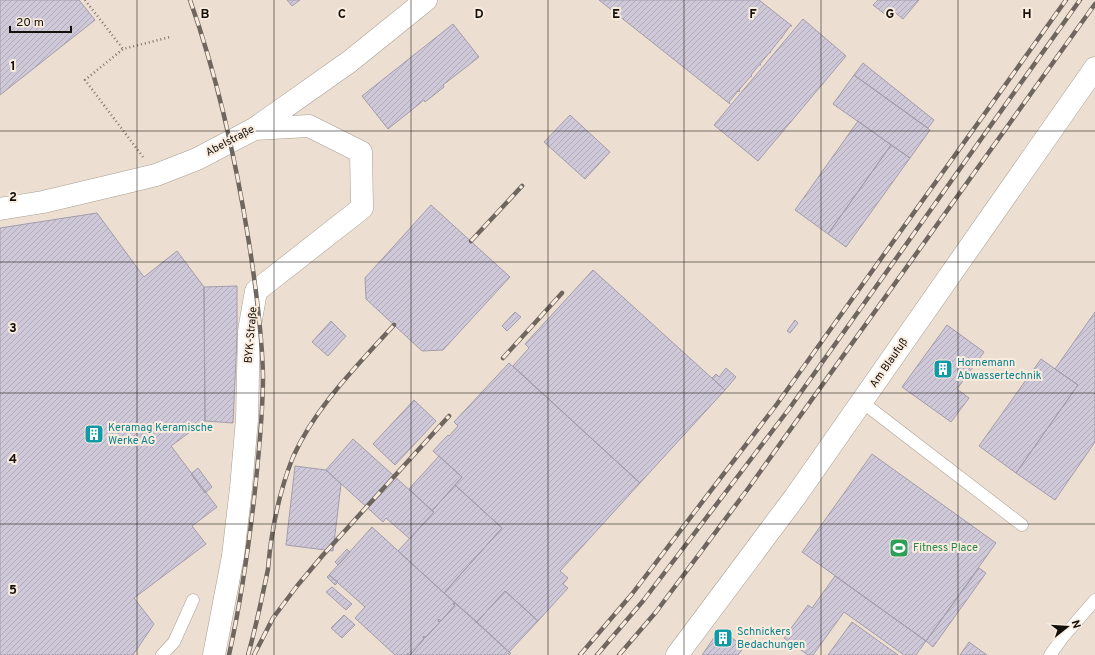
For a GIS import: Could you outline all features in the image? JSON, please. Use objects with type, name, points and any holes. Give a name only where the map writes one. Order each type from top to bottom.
[{"type":"street","name":"Abelstraße","points":[[0,209],[43,202],[156,175],[197,159],[254,129],[349,62],[426,0]]},
{"type":"street","name":"Am Blaufuß","points":[[678,655],[795,498],[1095,68]]},
{"type":"street","name":"BYK-Straße","points":[[214,655],[233,556],[241,488],[247,418],[249,331],[256,291],[362,208],[361,152],[309,126],[254,129]]},
{"type":"lane","points":[[862,402],[1022,525]]},
{"type":"lane","points":[[162,655],[174,642],[193,600]]},
{"type":"lane","points":[[1050,655],[1095,600]]},
{"type":"path","points":[[84,0],[123,49]]},
{"type":"path","points":[[156,175],[85,80],[123,49],[170,37]]},
{"type":"building","points":[[0,0],[79,0],[95,20],[0,95]]},
{"type":"building","points":[[287,0],[300,0],[292,6]]},
{"type":"building","points":[[599,0],[759,0],[792,26],[790,26],[760,64],[761,65],[759,65],[751,75],[752,76],[739,90],[740,91],[738,91],[729,102],[730,104]]},
{"type":"building","points":[[878,0],[919,0],[903,19],[891,9],[886,15],[873,5]]},
{"type":"building","points":[[803,19],[846,56],[758,161],[714,125]]},
{"type":"building","points":[[453,24],[479,57],[443,85],[444,87],[425,102],[424,100],[388,129],[362,96]]},
{"type":"building","points":[[863,63],[934,120],[928,128],[854,75]]},
{"type":"building","points":[[854,75],[930,130],[910,158],[833,104]]},
{"type":"building","points":[[570,115],[610,152],[585,179],[544,142]]},
{"type":"building","points":[[858,121],[891,145],[828,234],[795,210]]},
{"type":"building","points":[[891,145],[910,158],[846,247],[828,234]]},
{"type":"building","points":[[431,205],[510,277],[443,350],[422,351],[366,299],[365,278]]},
{"type":"building","name":"Keramag Keramische Werke AG","points":[[97,213],[144,277],[177,251],[204,287],[205,421],[171,446],[217,507],[192,526],[206,544],[134,598],[154,624],[133,655],[0,655],[0,228]]},
{"type":"building","points":[[593,270],[725,390],[640,483],[513,366],[529,348],[525,344]]},
{"type":"building","points":[[237,286],[237,336],[233,423],[205,421],[204,287]]},
{"type":"building","points":[[515,312],[521,317],[507,331],[502,326]]},
{"type":"building","points":[[1095,312],[1095,442],[1055,500],[1016,473],[1078,385],[1055,369]]},
{"type":"building","points":[[795,320],[798,323],[790,333],[787,331]]},
{"type":"building","points":[[331,321],[346,336],[328,356],[312,342]]},
{"type":"building","name":"Hornemann Abwassertechnik","points":[[947,325],[984,352],[957,389],[969,398],[951,422],[902,387]]},
{"type":"building","points":[[1041,359],[1078,385],[1016,473],[979,446]]},
{"type":"building","points":[[509,363],[640,483],[560,571],[568,578],[563,584],[568,588],[538,621],[505,591],[477,622],[444,593],[502,528],[455,485],[462,477],[433,451],[458,426],[454,422]]},
{"type":"building","points":[[726,368],[736,377],[725,390],[712,378],[716,374],[719,377]]},
{"type":"building","points":[[414,400],[436,421],[395,465],[373,444]]},
{"type":"building","points":[[353,439],[434,512],[410,539],[386,518],[383,522],[326,470]]},
{"type":"building","name":"Fitness Place","points":[[872,454],[996,543],[926,641],[802,552]]},
{"type":"building","points":[[439,456],[462,477],[432,511],[409,489]]},
{"type":"building","points":[[295,466],[326,470],[341,484],[333,551],[286,545]]},
{"type":"building","points":[[198,468],[212,487],[205,493],[191,474]]},
{"type":"building","points":[[455,485],[502,528],[444,593],[398,551],[434,512],[432,511]]},
{"type":"building","points":[[372,527],[455,603],[453,604],[455,605],[441,621],[439,619],[438,621],[440,622],[425,638],[424,636],[423,637],[424,639],[410,655],[408,653],[408,655],[395,655],[355,618],[365,607],[329,575]]},
{"type":"building","points":[[347,549],[350,552],[338,565],[335,562]]},
{"type":"building","points":[[979,568],[986,573],[933,647],[926,641]]},
{"type":"building","points":[[329,575],[338,582],[335,585],[327,577]]},
{"type":"building","points":[[835,576],[926,641],[916,655],[904,655],[844,612],[813,655],[808,655],[784,638],[808,605],[812,608]]},
{"type":"building","points":[[332,587],[352,604],[346,610],[326,592]]},
{"type":"building","points":[[505,591],[538,621],[509,652],[477,622]]},
{"type":"building","points":[[455,603],[511,653],[509,655],[508,653],[506,655],[410,655],[424,639],[423,637],[424,636],[425,638],[440,622],[438,621],[439,619],[441,621],[455,605],[453,604]]},
{"type":"building","points":[[344,615],[355,625],[342,638],[331,628]]},
{"type":"building","points":[[852,622],[898,655],[828,655]]},
{"type":"building","name":"Schnickers Bedachungen","points":[[720,629],[744,647],[738,655],[702,655]]},
{"type":"building","points":[[969,642],[987,655],[960,655]]},
{"type":"railway","points":[[190,0],[218,90],[232,150],[244,212],[254,277],[260,326],[262,359],[262,419],[255,490],[244,573],[229,655]]},
{"type":"railway","points":[[580,655],[632,594],[777,404],[1066,0]]},
{"type":"railway","points":[[597,655],[643,601],[789,409],[1080,0]]},
{"type":"railway","points":[[619,655],[656,612],[750,486],[1095,4]]},
{"type":"railway","points":[[471,241],[522,186]]},
{"type":"railway","points":[[503,358],[562,293]]},
{"type":"railway","points":[[248,655],[268,569],[271,540],[278,506],[293,457],[302,438],[338,387],[394,325]]},
{"type":"railway","points":[[254,655],[273,618],[297,586],[323,555],[449,416]]},
{"type":"place","name":"Hornemann Abwassertechnik","points":[[943,369]]},
{"type":"place","name":"Keramag Keramische Werke AG","points":[[94,434]]},
{"type":"place","name":"Fitness Place","points":[[899,548]]},
{"type":"place","name":"Schnickers Bedachungen","points":[[723,638]]}]
